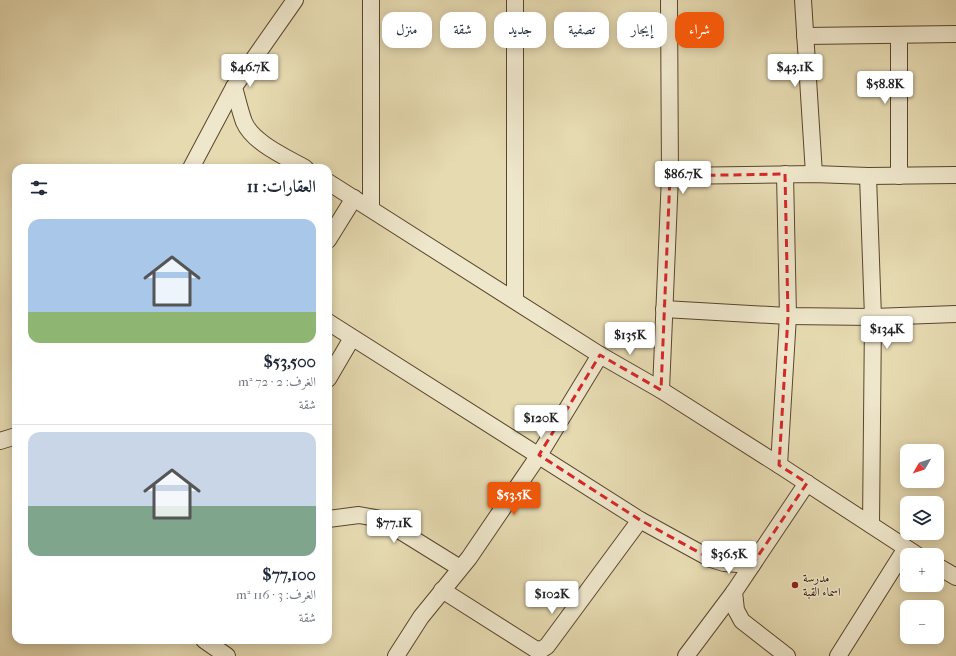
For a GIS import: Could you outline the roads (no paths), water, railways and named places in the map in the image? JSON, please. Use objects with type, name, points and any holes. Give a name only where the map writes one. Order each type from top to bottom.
[{"type":"street","points":[[193,164],[234,86],[294,0]]},
{"type":"street","points":[[370,0],[371,208]]},
{"type":"street","points":[[515,0],[516,300]]},
{"type":"street","points":[[661,390],[670,176],[669,0]]},
{"type":"street","points":[[803,0],[814,174]]},
{"type":"street","points":[[805,36],[956,34]]},
{"type":"street","points":[[899,35],[899,176]]},
{"type":"street","points":[[234,86],[244,122],[249,131],[256,139],[297,164]]},
{"type":"street","points":[[670,176],[786,174],[868,176],[956,175]]},
{"type":"street","points":[[778,465],[788,316],[786,174]]},
{"type":"street","points":[[868,176],[873,317],[871,526]]},
{"type":"street","points":[[332,184],[516,300],[600,355],[661,390],[906,548]]},
{"type":"street","points":[[332,234],[354,198]]},
{"type":"street","points":[[664,309],[788,316],[873,317],[956,314]]},
{"type":"street","points":[[332,325],[539,454],[640,520],[711,559],[724,563],[752,565]]},
{"type":"street","points":[[332,372],[352,338]]},
{"type":"street","points":[[396,656],[421,617],[460,568],[539,454],[600,355]]},
{"type":"street","points":[[0,441],[12,437]]},
{"type":"street","points":[[686,656],[734,592],[807,483]]},
{"type":"street","points":[[332,519],[359,516],[381,519],[460,568]]},
{"type":"street","points":[[442,590],[535,649],[541,650],[547,646],[640,520]]},
{"type":"street","points":[[838,656],[900,569]]},
{"type":"street","points":[[944,570],[956,578]]},
{"type":"street","points":[[734,592],[736,610],[742,621],[787,656]]},
{"type":"street","points":[[210,644],[227,656]]},
{"type":"place","name":"مدرسة اسماء القبة","points":[[795,585]]}]
